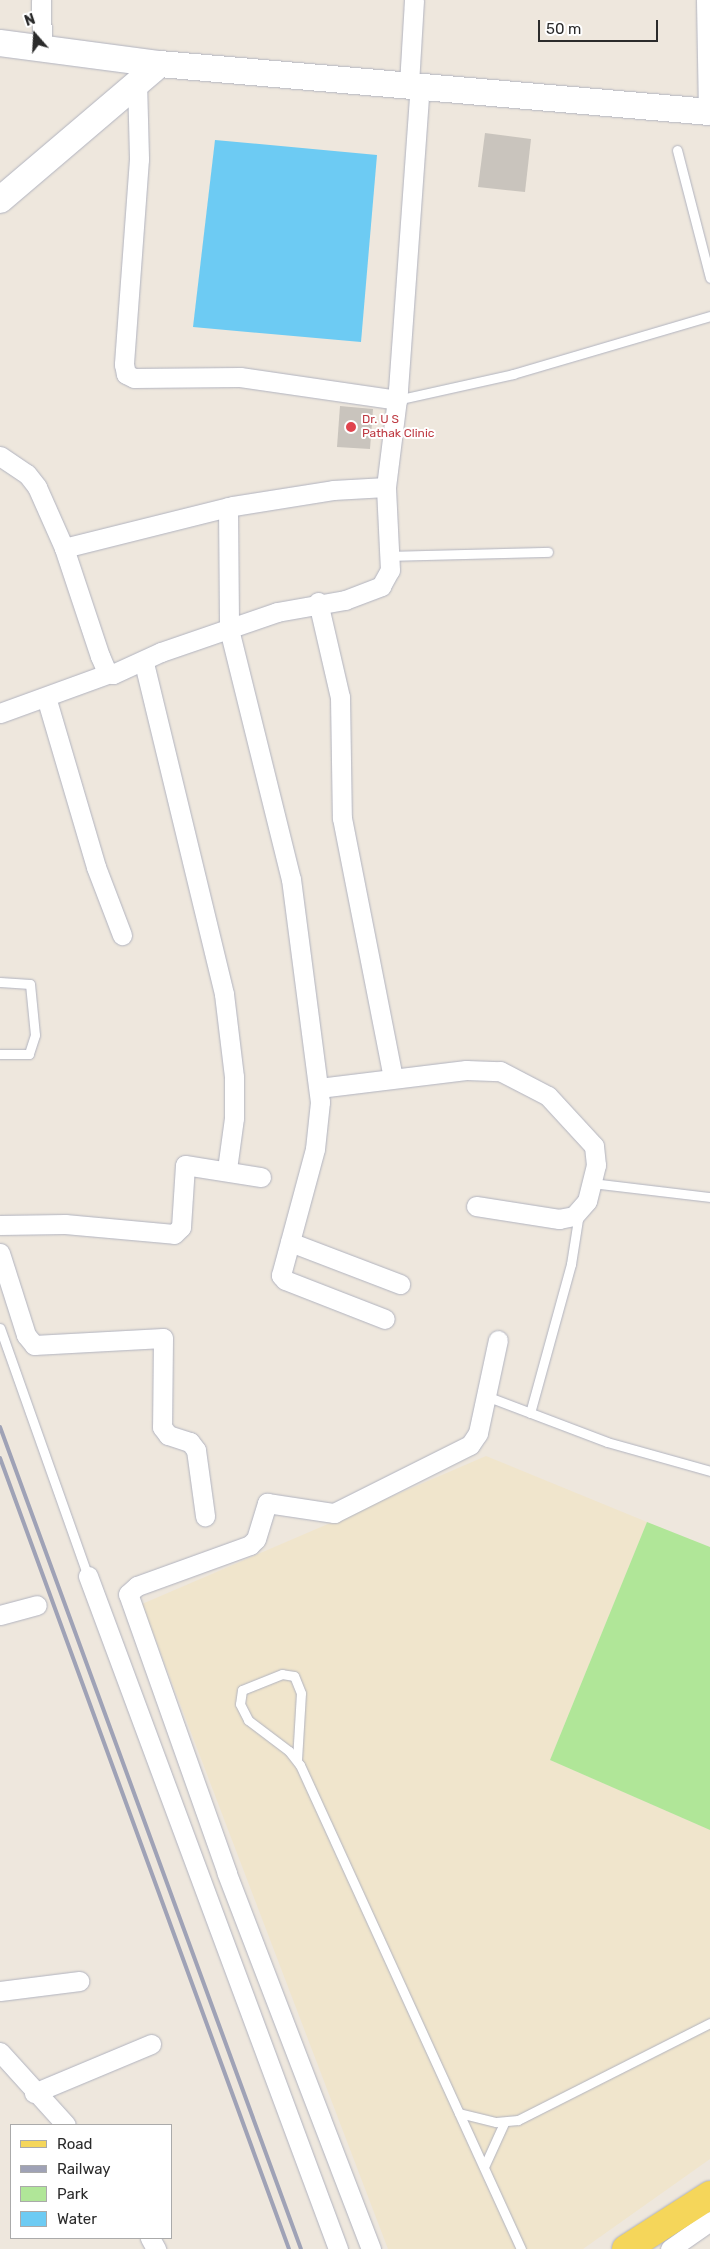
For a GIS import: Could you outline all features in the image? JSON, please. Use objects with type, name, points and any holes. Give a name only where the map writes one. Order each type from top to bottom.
[{"type":"main road","points":[[626,2249],[710,2195]]},
{"type":"street","points":[[42,0],[42,48]]},
{"type":"street","points":[[0,713],[46,698],[110,672],[121,672],[144,663],[161,652],[230,628],[318,602],[372,592],[386,579],[391,556],[386,487],[397,400],[414,84],[414,0]]},
{"type":"street","points":[[0,44],[160,64],[414,84],[709,112],[706,0]]},
{"type":"street","points":[[0,200],[137,81],[160,64]]},
{"type":"street","points":[[137,81],[139,159],[124,364],[126,374],[134,378],[240,377],[397,400]]},
{"type":"street","points":[[0,456],[28,474],[38,487],[64,548],[100,656],[110,672]]},
{"type":"street","points":[[64,548],[228,507],[333,490],[386,487]]},
{"type":"street","points":[[228,507],[230,628],[291,879],[319,1088],[315,1149],[280,1272],[285,1280],[384,1319]]},
{"type":"street","points":[[318,602],[340,697],[342,818],[393,1078]]},
{"type":"street","points":[[144,663],[224,994],[234,1077],[234,1118],[226,1169]]},
{"type":"street","points":[[46,698],[96,867],[122,935]]},
{"type":"street","points":[[319,1088],[483,1069],[512,1076],[555,1102],[590,1141],[597,1158],[592,1183],[579,1213],[559,1219],[476,1206]]},
{"type":"street","points":[[0,1226],[65,1224],[174,1234],[181,1227],[183,1166],[226,1169],[261,1177]]},
{"type":"street","points":[[290,1242],[400,1284]]},
{"type":"street","points":[[0,1253],[26,1335],[34,1344],[158,1337],[164,1340],[162,1426],[168,1435],[195,1447],[205,1516]]},
{"type":"street","points":[[371,2249],[227,1872],[128,1594],[137,1586],[250,1545],[256,1539],[267,1503],[334,1513],[464,1449],[478,1433],[498,1340]]},
{"type":"street","points":[[88,1576],[338,2249]]},
{"type":"street","points":[[0,1615],[37,1605]]},
{"type":"street","points":[[0,1991],[79,1981]]},
{"type":"street","points":[[34,2092],[151,2044]]},
{"type":"street","points":[[0,2052],[34,2092],[65,2124]]},
{"type":"street","points":[[670,2249],[710,2222]]},
{"type":"lane","points":[[677,150],[710,278]]},
{"type":"lane","points":[[397,400],[513,374],[710,316]]},
{"type":"lane","points":[[391,556],[548,552]]},
{"type":"lane","points":[[0,982],[30,984],[35,1036],[29,1054],[0,1054]]},
{"type":"lane","points":[[592,1183],[710,1197]]},
{"type":"lane","points":[[530,1413],[571,1264],[579,1213]]},
{"type":"lane","points":[[0,1328],[88,1576]]},
{"type":"lane","points":[[486,1396],[607,1442],[710,1471]]},
{"type":"lane","points":[[297,1760],[301,1693],[294,1676],[282,1674],[242,1690],[240,1704],[248,1720],[297,1760],[521,2249]]},
{"type":"lane","points":[[459,2114],[504,2123],[531,2114],[710,2024]]},
{"type":"lane","points":[[484,2167],[504,2123]]},
{"type":"shaded area","points":[[486,1456],[647,1522],[550,1760],[710,1830],[710,2159],[583,2249],[388,2249],[142,1604]]},
{"type":"green space","points":[[647,1522],[710,1547],[710,1830],[550,1760]]},
{"type":"water","points":[[215,140],[377,155],[361,342],[193,327]]},
{"type":"building","points":[[485,133],[531,139],[525,192],[478,187]]},
{"type":"building","points":[[340,406],[373,409],[370,449],[337,447]]},
{"type":"railway","points":[[0,1427],[301,2249]]},
{"type":"railway","points":[[0,1458],[289,2249]]},
{"type":"place","name":"Dr. U S Pathak Clinic","points":[[351,427]]}]
